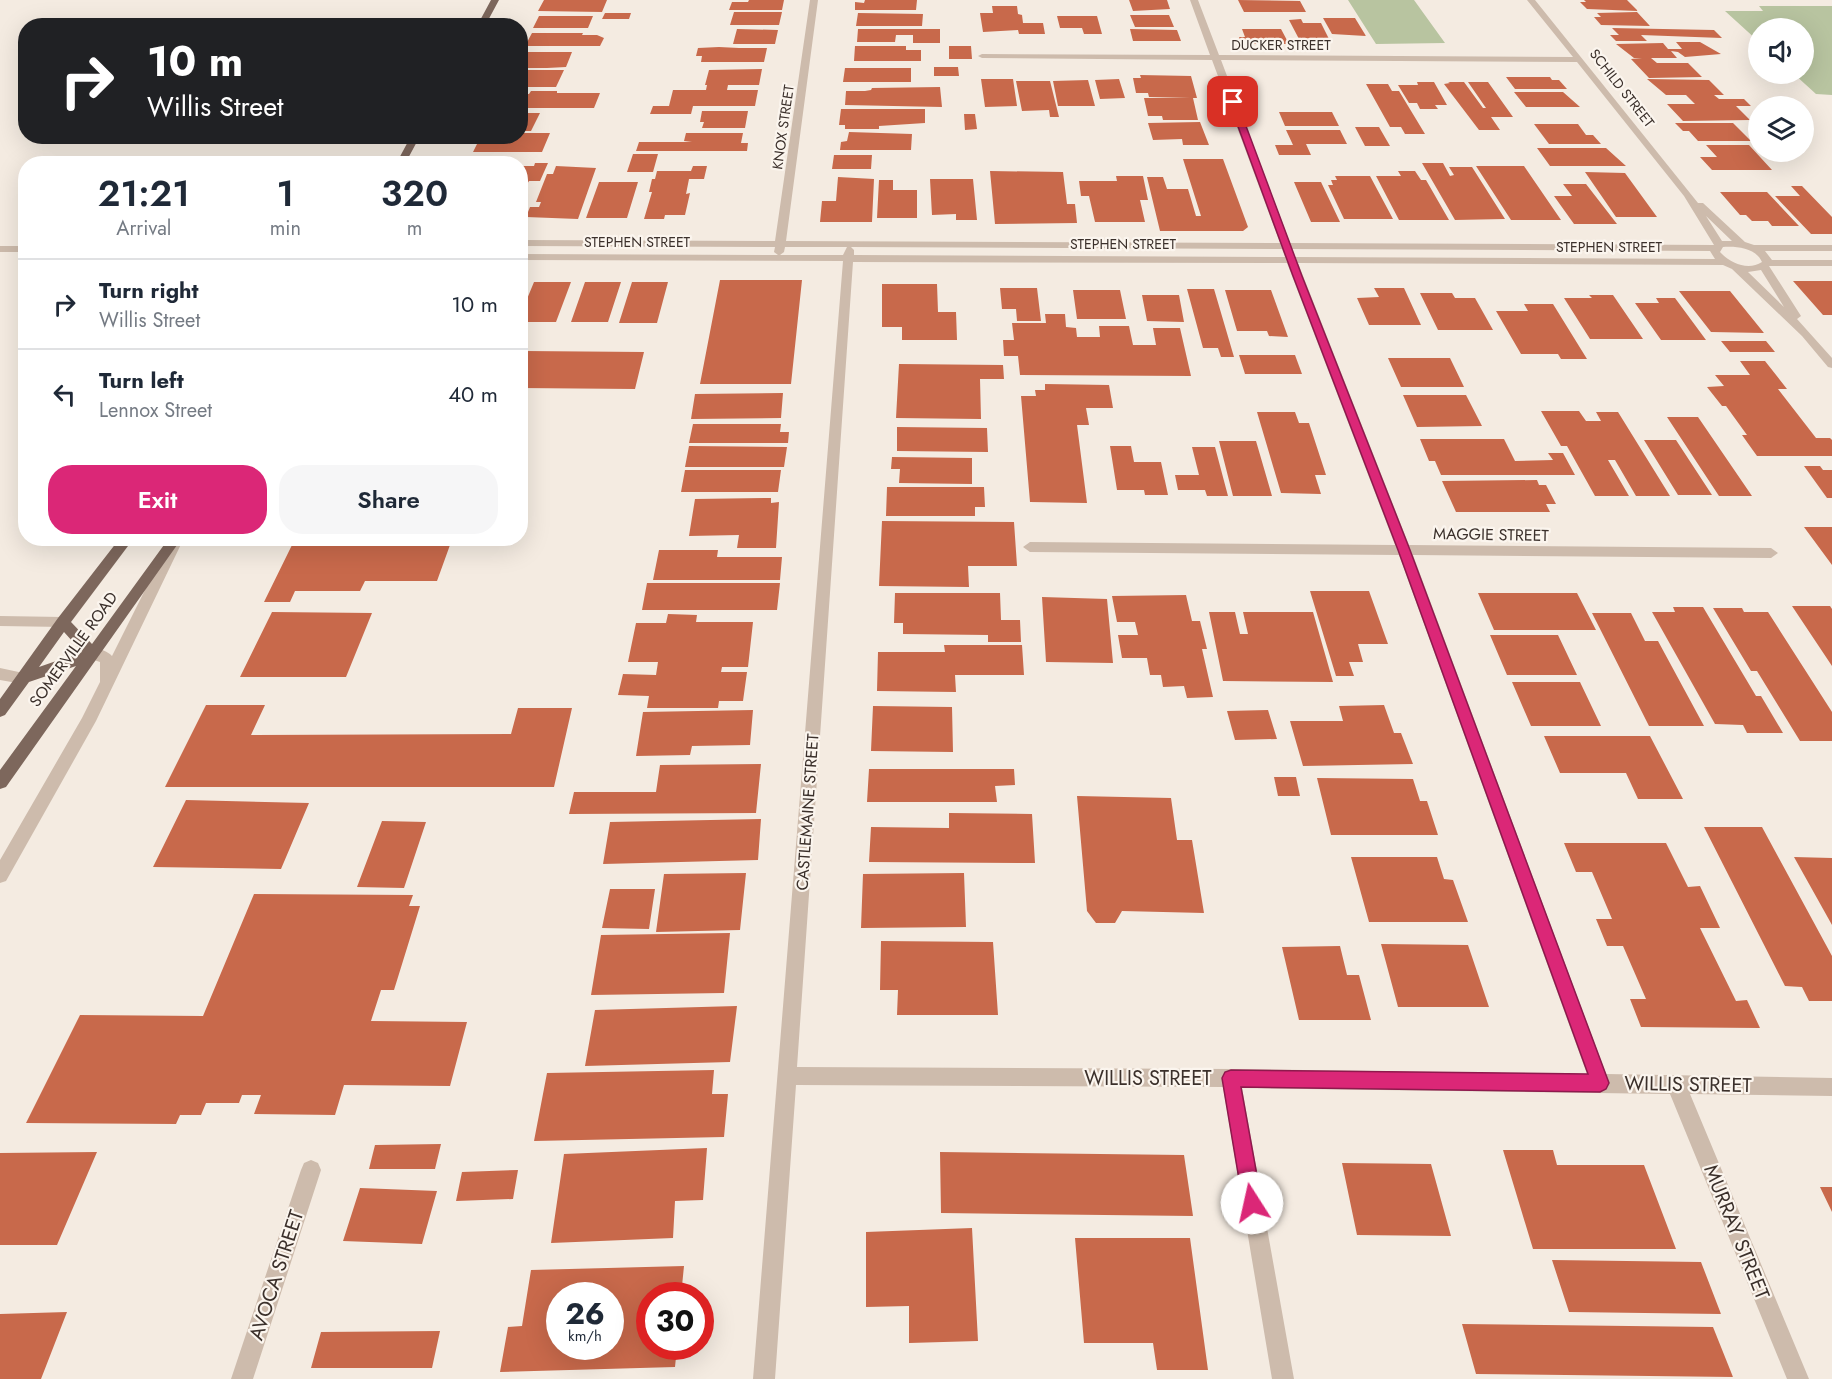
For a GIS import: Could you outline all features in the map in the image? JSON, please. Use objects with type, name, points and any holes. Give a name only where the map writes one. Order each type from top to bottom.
[{"type":"main road","points":[[485,18],[495,0]]},
{"type":"main road","name":"SOMERVILLE ROAD","points":[[0,711],[63,622],[123,546]]},
{"type":"main road","name":"SOMERVILLE ROAD","points":[[0,782],[171,546]]},
{"type":"main road","points":[[23,678],[93,654],[63,622]]},
{"type":"street","name":"KNOX STREET","points":[[778,258],[814,0]]},
{"type":"street","points":[[1194,0],[1404,550],[1600,1083]]},
{"type":"street","name":"SCHILD STREET","points":[[1531,0],[1688,195],[1717,247],[1716,255],[1731,265]]},
{"type":"street","name":"DUCKER STREET","points":[[982,56],[1581,60]]},
{"type":"street","name":"SCHILD STREET","points":[[1688,195],[1747,246],[1764,255],[1766,265]]},
{"type":"street","name":"STEPHEN STREET","points":[[528,243],[780,244],[849,251],[1292,261],[1731,265],[1753,269],[1766,265]]},
{"type":"street","name":"STEPHEN STREET","points":[[528,257],[778,258],[849,251],[1747,246]]},
{"type":"street","points":[[1747,246],[1832,248]]},
{"type":"street","points":[[0,249],[18,249]]},
{"type":"street","name":"CASTLEMAINE STREET","points":[[764,1379],[849,251]]},
{"type":"street","points":[[1806,334],[1766,265],[1832,263]]},
{"type":"street","points":[[1731,265],[1806,334],[1832,365]]},
{"type":"street","points":[[0,876],[88,721],[173,546]]},
{"type":"street","name":"MAGGIE STREET","points":[[1030,546],[1771,553]]},
{"type":"street","points":[[0,621],[63,622]]},
{"type":"street","points":[[88,721],[102,690],[108,664],[105,657],[93,654]]},
{"type":"street","points":[[0,674],[23,678]]},
{"type":"street","name":"WILLIS STREET","points":[[788,1076],[1231,1078],[1832,1087]]},
{"type":"street","points":[[1231,1078],[1283,1379]]},
{"type":"street","name":"MURRAY STREET","points":[[1676,1085],[1798,1379]]},
{"type":"street","name":"AVOCA STREET","points":[[242,1379],[311,1170]]},
{"type":"green space","points":[[1348,0],[1414,0],[1445,43],[1376,44]]},
{"type":"green space","points":[[1759,6],[1832,6],[1832,95],[1816,94],[1805,84],[1814,84],[1814,18],[1748,18],[1748,32],[1725,11],[1763,11]]},
{"type":"building","points":[[544,0],[607,0],[602,12],[538,11]]},
{"type":"building","points":[[749,0],[784,0],[782,10],[729,10],[732,2],[748,2]]},
{"type":"building","points":[[865,0],[917,0],[916,10],[855,10],[855,2],[864,3]]},
{"type":"building","points":[[1129,0],[1167,0],[1170,9],[1133,11]]},
{"type":"building","points":[[1238,0],[1300,1],[1306,12],[1244,12]]},
{"type":"building","points":[[1584,0],[1627,0],[1638,11],[1587,9],[1580,2],[1586,2]]},
{"type":"building","points":[[992,6],[1017,6],[1023,23],[1043,23],[1045,34],[1019,34],[1018,30],[983,32],[980,13],[993,13]]},
{"type":"building","points":[[734,12],[782,12],[779,25],[730,25]]},
{"type":"building","points":[[1637,12],[1650,26],[1601,25],[1594,17],[1601,17],[1597,13]]},
{"type":"building","points":[[605,13],[631,13],[629,19],[602,19]]},
{"type":"building","points":[[858,13],[923,14],[922,26],[856,26]]},
{"type":"building","points":[[1130,15],[1169,15],[1174,27],[1135,27]]},
{"type":"building","points":[[539,16],[593,16],[588,28],[533,28]]},
{"type":"building","points":[[1057,16],[1097,16],[1102,34],[1084,34],[1082,28],[1060,28]]},
{"type":"building","points":[[1323,18],[1355,18],[1366,36],[1332,34]]},
{"type":"building","points":[[1301,19],[1303,23],[1321,23],[1329,39],[1299,39],[1289,20]]},
{"type":"building","points":[[1612,28],[1714,30],[1722,38],[1641,35],[1647,41],[1616,41],[1610,35],[1619,35]]},
{"type":"building","points":[[737,29],[778,30],[775,44],[733,44]]},
{"type":"building","points":[[858,29],[940,29],[940,43],[913,43],[913,35],[896,35],[895,42],[857,42]]},
{"type":"building","points":[[1130,29],[1177,30],[1181,41],[1133,41]]},
{"type":"building","points":[[1242,29],[1281,29],[1289,44],[1242,44],[1239,37],[1245,37]]},
{"type":"building","points":[[532,33],[583,33],[582,35],[597,35],[604,38],[600,46],[528,46]]},
{"type":"building","points":[[1676,42],[1700,42],[1721,54],[1685,57],[1678,52],[1671,51],[1677,58],[1651,58],[1657,63],[1688,63],[1702,77],[1649,78],[1631,59],[1642,58],[1634,58],[1616,44],[1663,43],[1668,49],[1682,49]]},
{"type":"building","points":[[855,46],[906,46],[906,50],[921,50],[921,61],[854,61]]},
{"type":"building","points":[[949,46],[971,46],[972,59],[949,59]]},
{"type":"building","points":[[698,48],[767,48],[764,62],[701,62],[702,56],[696,56]]},
{"type":"building","points":[[528,52],[572,52],[566,67],[528,68]]},
{"type":"building","points":[[934,67],[958,67],[959,76],[934,76]]},
{"type":"building","points":[[845,68],[911,68],[911,82],[843,82]]},
{"type":"building","points":[[762,69],[759,85],[728,85],[727,90],[758,90],[755,106],[693,106],[691,114],[650,114],[653,106],[669,106],[673,90],[706,90],[709,70]]},
{"type":"building","points":[[528,70],[564,70],[556,87],[528,87]]},
{"type":"building","points":[[1140,75],[1191,76],[1197,98],[1193,98],[1198,120],[1163,120],[1162,116],[1148,116],[1144,98],[1190,98],[1149,97],[1148,93],[1136,93],[1133,78],[1141,78]]},
{"type":"building","points":[[1506,77],[1550,77],[1552,80],[1559,80],[1567,89],[1515,89]]},
{"type":"building","points":[[981,79],[1013,79],[1017,106],[985,107]]},
{"type":"building","points":[[1119,79],[1125,98],[1100,99],[1095,80]]},
{"type":"building","points":[[1647,79],[1709,80],[1724,95],[1714,95],[1719,99],[1744,99],[1748,103],[1748,106],[1736,106],[1748,120],[1683,121],[1667,104],[1695,104],[1686,95],[1666,95]]},
{"type":"building","points":[[1088,80],[1095,106],[1058,106],[1053,81]]},
{"type":"building","points":[[1016,81],[1050,81],[1059,117],[1050,117],[1049,110],[1022,111]]},
{"type":"building","points":[[1417,82],[1434,82],[1447,105],[1435,105],[1438,109],[1420,109],[1417,103],[1409,103],[1398,85],[1418,85]]},
{"type":"building","points":[[1448,82],[1464,82],[1483,108],[1486,108],[1468,82],[1488,82],[1513,117],[1491,117],[1500,130],[1479,130],[1444,84],[1450,83]]},
{"type":"building","points":[[1366,84],[1388,84],[1392,91],[1399,91],[1425,134],[1405,134],[1401,127],[1390,127]]},
{"type":"building","points":[[940,87],[942,107],[845,105],[846,91],[865,91],[872,88]]},
{"type":"building","points":[[531,91],[600,93],[594,108],[528,108]]},
{"type":"building","points":[[1514,92],[1563,92],[1580,107],[1526,107]]},
{"type":"building","points":[[841,109],[925,109],[925,123],[879,126],[879,129],[845,129],[845,125],[839,125]]},
{"type":"building","points":[[702,111],[748,111],[745,128],[702,128],[704,122],[700,122]]},
{"type":"building","points":[[1279,112],[1332,112],[1339,126],[1285,126]]},
{"type":"building","points":[[528,113],[540,113],[531,131],[528,131]]},
{"type":"building","points":[[964,114],[975,114],[977,129],[965,130]]},
{"type":"building","points":[[1200,122],[1209,145],[1183,145],[1182,139],[1153,140],[1148,123]]},
{"type":"building","points":[[1675,123],[1733,123],[1748,138],[1748,141],[1698,141],[1689,131],[1683,131]]},
{"type":"building","points":[[1534,124],[1578,124],[1586,135],[1593,135],[1601,144],[1549,144]]},
{"type":"building","points":[[1355,127],[1379,127],[1390,146],[1365,146]]},
{"type":"building","points":[[1286,130],[1340,130],[1347,144],[1306,144],[1311,155],[1279,155],[1275,145],[1293,145]]},
{"type":"building","points":[[849,132],[912,134],[911,150],[840,150],[841,142],[847,141]]},
{"type":"building","points":[[528,133],[550,133],[542,152],[473,152],[477,144],[528,144]]},
{"type":"building","points":[[686,133],[743,133],[741,143],[748,143],[747,151],[636,151],[639,142],[692,142],[684,141]]},
{"type":"building","points":[[1706,145],[1748,145],[1748,162],[1765,162],[1772,170],[1712,170],[1700,157],[1717,157]]},
{"type":"building","points":[[1537,148],[1606,148],[1626,166],[1550,166]]},
{"type":"building","points":[[633,154],[658,154],[653,172],[627,172]]},
{"type":"building","points":[[834,155],[872,155],[871,169],[832,169]]},
{"type":"building","points":[[1183,159],[1223,159],[1248,227],[1243,231],[1160,231],[1147,177],[1163,177],[1167,189],[1188,189],[1196,216],[1201,216]]},
{"type":"building","points":[[535,163],[548,163],[540,181],[528,183],[528,166],[534,166]]},
{"type":"building","points":[[1422,163],[1443,163],[1450,176],[1454,175],[1449,167],[1472,167],[1505,219],[1455,220]]},
{"type":"building","points":[[556,166],[596,168],[578,219],[528,217],[530,207],[539,207],[541,202],[536,202],[547,174],[553,174]]},
{"type":"building","points":[[693,166],[707,166],[704,179],[689,179],[686,194],[690,193],[685,215],[665,215],[664,219],[644,219],[652,192],[649,192],[652,179],[655,179],[657,171],[691,171]]},
{"type":"building","points":[[1476,166],[1524,166],[1561,220],[1511,220]]},
{"type":"building","points":[[990,171],[1063,172],[1067,204],[1075,204],[1077,223],[995,224]]},
{"type":"building","points":[[1398,171],[1415,171],[1421,180],[1426,180],[1449,220],[1399,220],[1376,176],[1401,176]]},
{"type":"building","points":[[1585,172],[1625,173],[1657,217],[1616,217]]},
{"type":"building","points":[[1116,176],[1143,176],[1148,200],[1140,200],[1145,222],[1095,222],[1089,196],[1081,196],[1079,181],[1117,181]]},
{"type":"building","points":[[1335,176],[1370,176],[1393,219],[1344,219],[1328,185],[1333,185],[1331,180],[1337,180]]},
{"type":"building","points":[[838,177],[874,179],[872,222],[820,222],[822,201],[836,201]]},
{"type":"building","points":[[930,179],[973,179],[977,220],[956,220],[956,214],[932,215]]},
{"type":"building","points":[[879,180],[893,180],[893,190],[917,190],[917,218],[877,218]]},
{"type":"building","points":[[599,182],[638,182],[627,218],[586,218]]},
{"type":"building","points":[[1294,182],[1321,182],[1340,222],[1311,222]]},
{"type":"building","points":[[1563,184],[1586,184],[1617,224],[1574,224],[1554,196],[1572,196]]},
{"type":"building","points":[[1791,186],[1802,186],[1832,217],[1832,234],[1811,234],[1775,196],[1800,196]]},
{"type":"building","points":[[1720,192],[1767,192],[1799,226],[1772,226],[1768,221],[1752,221],[1746,215],[1740,215]]},
{"type":"building","points":[[720,280],[802,280],[791,384],[700,384]]},
{"type":"building","points":[[1793,281],[1832,281],[1832,315],[1823,315]]},
{"type":"building","points":[[534,282],[571,282],[556,322],[528,322],[528,297]]},
{"type":"building","points":[[585,282],[621,282],[608,322],[571,322]]},
{"type":"building","points":[[632,282],[668,282],[657,323],[619,323]]},
{"type":"building","points":[[882,284],[937,284],[938,312],[956,312],[957,340],[902,340],[902,327],[882,327]]},
{"type":"building","points":[[1000,288],[1037,288],[1041,321],[1017,321],[1016,309],[1002,309]]},
{"type":"building","points":[[1374,288],[1404,288],[1421,325],[1369,325],[1357,298],[1379,297]]},
{"type":"building","points":[[1187,289],[1214,289],[1234,357],[1221,357],[1218,348],[1203,348]]},
{"type":"building","points":[[1073,290],[1120,290],[1126,319],[1077,319]]},
{"type":"building","points":[[1225,290],[1271,290],[1288,337],[1269,336],[1267,331],[1237,331]]},
{"type":"building","points":[[1679,291],[1730,291],[1764,333],[1711,332]]},
{"type":"building","points":[[1420,293],[1452,293],[1455,298],[1475,298],[1493,330],[1438,330]]},
{"type":"building","points":[[1142,295],[1179,295],[1184,322],[1147,321]]},
{"type":"building","points":[[1589,295],[1613,295],[1643,339],[1590,339],[1564,298],[1592,298]]},
{"type":"building","points":[[1656,298],[1675,298],[1706,340],[1661,340],[1635,303],[1659,303]]},
{"type":"building","points":[[1524,304],[1553,304],[1587,359],[1561,359],[1558,354],[1521,354],[1496,311],[1528,311]]},
{"type":"building","points":[[1045,314],[1065,314],[1066,327],[1076,328],[1077,337],[1100,337],[1099,326],[1129,326],[1133,345],[1156,345],[1153,328],[1180,328],[1191,376],[1020,375],[1018,356],[1004,356],[1003,340],[1014,340],[1012,323],[1046,323]]},
{"type":"building","points":[[1721,341],[1766,341],[1775,352],[1730,352]]},
{"type":"building","points":[[528,351],[644,352],[635,389],[528,388]]},
{"type":"building","points":[[1239,355],[1295,355],[1302,374],[1245,374]]},
{"type":"building","points":[[1388,358],[1450,358],[1464,387],[1401,387]]},
{"type":"building","points":[[1740,361],[1765,361],[1787,389],[1778,389],[1816,438],[1832,440],[1832,456],[1757,456],[1742,435],[1747,435],[1726,406],[1722,406],[1707,387],[1724,386],[1715,375],[1750,375]]},
{"type":"building","points":[[899,364],[1003,365],[1004,379],[980,379],[981,419],[896,418]]},
{"type":"building","points":[[1045,384],[1109,385],[1113,408],[1086,408],[1089,425],[1077,425],[1087,503],[1030,502],[1021,396],[1036,396],[1035,390],[1045,390]]},
{"type":"building","points":[[783,393],[781,418],[691,419],[695,394]]},
{"type":"building","points":[[1403,395],[1466,395],[1482,426],[1417,427]]},
{"type":"building","points":[[1541,411],[1579,411],[1586,421],[1601,421],[1596,412],[1618,412],[1670,496],[1636,496],[1615,460],[1608,460],[1629,496],[1595,496],[1567,446],[1561,446]]},
{"type":"building","points":[[1257,412],[1295,412],[1299,423],[1309,423],[1326,475],[1315,475],[1321,494],[1281,493]]},
{"type":"building","points":[[1667,417],[1698,417],[1752,496],[1719,496]]},
{"type":"building","points":[[693,424],[781,424],[780,432],[789,432],[788,443],[689,443]]},
{"type":"building","points":[[897,427],[987,428],[988,452],[897,451]]},
{"type":"building","points":[[1420,439],[1504,439],[1515,461],[1553,460],[1548,453],[1563,453],[1575,475],[1441,475],[1435,461],[1429,461]]},
{"type":"building","points":[[1644,440],[1676,440],[1712,495],[1678,495]]},
{"type":"building","points":[[1219,441],[1256,441],[1272,496],[1233,496]]},
{"type":"building","points":[[689,446],[787,447],[784,467],[685,467]]},
{"type":"building","points":[[1110,446],[1131,446],[1134,462],[1161,462],[1168,495],[1145,495],[1144,490],[1117,490]]},
{"type":"building","points":[[1192,447],[1215,447],[1228,496],[1207,496],[1205,490],[1178,490],[1175,475],[1199,475]]},
{"type":"building","points":[[892,457],[972,458],[972,484],[899,483],[900,469],[891,469]]},
{"type":"building","points":[[1804,466],[1820,466],[1823,470],[1832,470],[1832,498],[1827,498]]},
{"type":"building","points":[[685,470],[781,470],[778,492],[681,492]]},
{"type":"building","points":[[1537,480],[1539,485],[1546,485],[1556,504],[1546,504],[1550,512],[1456,512],[1442,481]]},
{"type":"building","points":[[887,487],[984,487],[985,507],[975,507],[975,516],[886,516]]},
{"type":"building","points":[[771,498],[771,503],[779,502],[776,548],[737,548],[739,535],[689,536],[695,499]]},
{"type":"building","points":[[882,521],[1014,522],[1017,566],[968,566],[969,587],[879,586]]},
{"type":"building","points":[[1804,527],[1832,527],[1832,565]]},
{"type":"building","points":[[292,546],[450,546],[437,581],[365,581],[360,591],[295,591],[290,602],[264,602]]},
{"type":"building","points":[[659,550],[718,550],[717,557],[782,557],[780,580],[653,580]]},
{"type":"building","points":[[647,583],[780,583],[777,610],[642,610]]},
{"type":"building","points":[[1310,591],[1369,591],[1388,644],[1358,644],[1363,662],[1349,662],[1354,676],[1336,676]]},
{"type":"building","points":[[895,593],[1000,593],[1001,620],[1020,620],[1021,642],[988,642],[988,635],[903,634],[903,623],[894,623]]},
{"type":"building","points":[[1478,593],[1577,593],[1596,630],[1494,630]]},
{"type":"building","points":[[1186,595],[1192,621],[1200,621],[1207,649],[1202,649],[1213,697],[1187,698],[1184,686],[1163,687],[1161,675],[1150,675],[1147,658],[1122,658],[1118,635],[1138,635],[1135,622],[1117,622],[1112,596]]},
{"type":"building","points":[[1042,597],[1107,599],[1113,663],[1046,662]]},
{"type":"building","points":[[1792,606],[1830,606],[1832,609],[1832,666]]},
{"type":"building","points":[[1673,607],[1703,607],[1756,696],[1761,696],[1783,733],[1747,733],[1743,725],[1715,724],[1652,612],[1675,612]]},
{"type":"building","points":[[1713,608],[1742,608],[1744,612],[1768,612],[1832,712],[1832,741],[1800,741],[1757,671],[1751,671]]},
{"type":"building","points":[[272,612],[372,613],[346,677],[240,677]]},
{"type":"building","points":[[1209,612],[1235,612],[1240,634],[1248,634],[1243,612],[1313,612],[1333,682],[1223,681]]},
{"type":"building","points":[[1592,613],[1631,613],[1645,641],[1658,641],[1704,726],[1649,726]]},
{"type":"building","points":[[668,614],[697,615],[696,622],[753,622],[748,667],[722,667],[721,672],[747,672],[743,701],[719,701],[718,708],[647,708],[649,696],[618,695],[623,674],[656,675],[658,662],[628,662],[636,623],[666,623]]},
{"type":"building","points":[[1490,635],[1558,635],[1577,675],[1507,675]]},
{"type":"building","points":[[944,645],[1022,645],[1024,675],[955,675],[956,692],[877,691],[878,652],[945,652]]},
{"type":"building","points":[[1512,682],[1580,682],[1601,726],[1531,726]]},
{"type":"building","points":[[206,705],[265,705],[251,735],[511,734],[518,708],[572,708],[554,787],[165,787]]},
{"type":"building","points":[[1384,705],[1394,733],[1401,733],[1413,764],[1303,766],[1290,721],[1343,721],[1339,706]]},
{"type":"building","points":[[873,706],[952,707],[953,752],[871,751]]},
{"type":"building","points":[[753,710],[750,745],[692,746],[690,755],[636,756],[643,712]]},
{"type":"building","points":[[1268,710],[1277,739],[1235,740],[1227,711]]},
{"type":"building","points":[[1544,736],[1650,736],[1683,799],[1638,799],[1626,773],[1560,773]]},
{"type":"building","points":[[761,764],[756,813],[569,814],[574,792],[656,792],[660,765]]},
{"type":"building","points":[[869,769],[1014,769],[1015,785],[995,786],[997,802],[867,802]]},
{"type":"building","points":[[1274,777],[1296,777],[1300,796],[1278,796]]},
{"type":"building","points":[[1317,778],[1413,779],[1420,801],[1427,801],[1438,835],[1331,835]]},
{"type":"building","points":[[1077,796],[1171,798],[1177,840],[1192,840],[1204,913],[1122,911],[1115,923],[1096,923],[1087,911]]},
{"type":"building","points":[[186,800],[309,803],[281,869],[153,867]]},
{"type":"building","points":[[949,813],[1032,814],[1035,863],[869,862],[871,827],[949,828]]},
{"type":"building","points":[[761,819],[758,860],[603,864],[610,822]]},
{"type":"building","points":[[382,821],[426,822],[404,888],[357,887]]},
{"type":"building","points":[[1704,827],[1762,827],[1832,956],[1832,1001],[1809,1001],[1802,987],[1785,986]]},
{"type":"building","points":[[1564,843],[1666,843],[1688,887],[1700,886],[1720,928],[1700,928],[1736,1001],[1747,1000],[1760,1028],[1641,1027],[1630,999],[1646,999],[1623,946],[1607,946],[1596,919],[1612,919],[1592,872],[1576,872]]},
{"type":"building","points":[[1351,857],[1437,857],[1444,879],[1453,880],[1468,922],[1369,922]]},
{"type":"building","points":[[1794,857],[1832,858],[1832,925]]},
{"type":"building","points":[[746,873],[740,930],[656,932],[664,874]]},
{"type":"building","points":[[964,873],[966,927],[861,928],[863,874]]},
{"type":"building","points":[[610,889],[655,889],[649,929],[602,928]]},
{"type":"building","points":[[254,894],[413,895],[409,906],[420,906],[394,990],[381,990],[371,1021],[467,1022],[450,1086],[344,1085],[335,1115],[254,1114],[261,1095],[242,1095],[239,1103],[206,1103],[201,1115],[180,1115],[176,1124],[26,1123],[80,1015],[203,1016]]},
{"type":"building","points":[[730,933],[724,993],[591,995],[601,935]]},
{"type":"building","points":[[881,941],[993,942],[998,1015],[897,1015],[898,990],[880,990]]},
{"type":"building","points":[[1381,944],[1468,945],[1489,1007],[1398,1007]]},
{"type":"building","points":[[1340,946],[1347,975],[1359,975],[1371,1020],[1299,1020],[1282,947]]},
{"type":"building","points":[[737,1006],[730,1062],[585,1066],[595,1010]]},
{"type":"building","points":[[714,1070],[712,1094],[728,1094],[724,1137],[534,1141],[547,1073]]},
{"type":"building","points":[[441,1144],[435,1169],[369,1169],[375,1145]]},
{"type":"building","points":[[707,1148],[703,1200],[675,1201],[673,1238],[551,1243],[564,1154]]},
{"type":"building","points":[[1503,1150],[1553,1150],[1557,1165],[1644,1165],[1676,1249],[1533,1249]]},
{"type":"building","points":[[97,1152],[57,1245],[0,1245],[0,1153]]},
{"type":"building","points":[[940,1152],[1184,1155],[1193,1216],[941,1213]]},
{"type":"building","points":[[1342,1163],[1431,1164],[1451,1236],[1357,1235]]},
{"type":"building","points":[[518,1170],[513,1199],[456,1201],[462,1172]]},
{"type":"building","points":[[1820,1187],[1832,1187],[1832,1212]]},
{"type":"building","points":[[360,1188],[437,1191],[422,1244],[343,1241]]},
{"type":"building","points":[[972,1228],[978,1341],[909,1343],[909,1306],[866,1307],[866,1232]]},
{"type":"building","points":[[1075,1238],[1190,1238],[1208,1370],[1157,1370],[1153,1343],[1084,1343]]},
{"type":"building","points":[[1552,1260],[1701,1262],[1721,1314],[1569,1312]]},
{"type":"building","points":[[684,1266],[682,1282],[636,1282],[636,1360],[676,1360],[675,1367],[500,1372],[508,1327],[522,1326],[531,1270]]},
{"type":"building","points":[[67,1312],[41,1379],[0,1379],[0,1314]]},
{"type":"building","points":[[1462,1324],[1713,1327],[1733,1377],[1476,1374]]},
{"type":"building","points":[[440,1331],[432,1368],[311,1368],[321,1332]]},
{"type":"route","points":[[1233,102],[1297,276],[1404,550],[1600,1083],[1231,1078],[1252,1203]]}]
